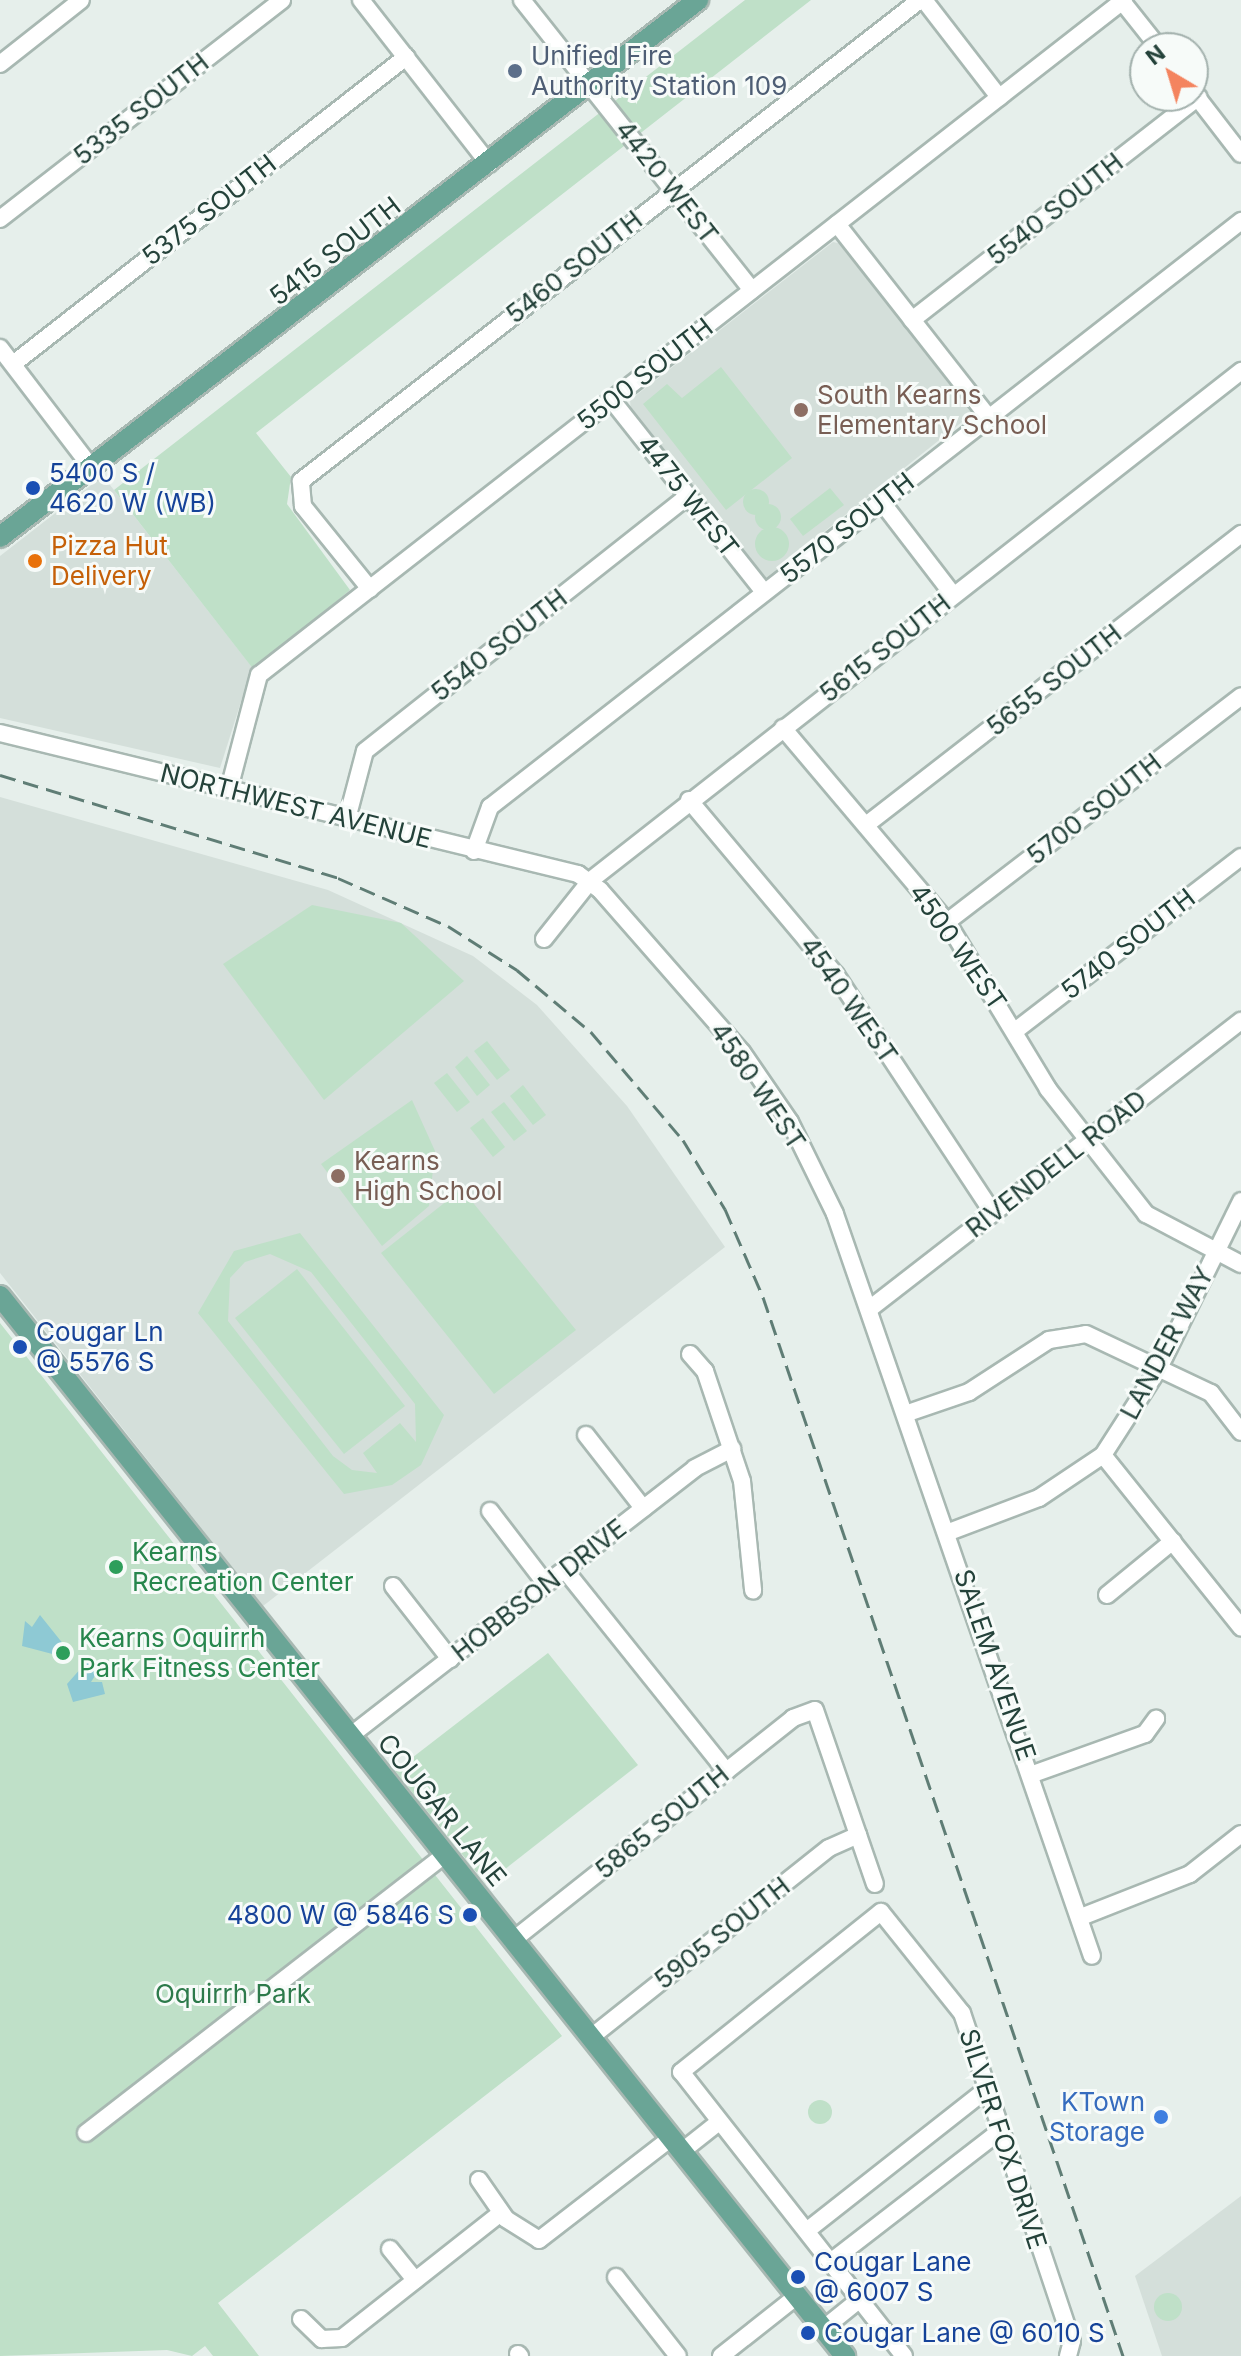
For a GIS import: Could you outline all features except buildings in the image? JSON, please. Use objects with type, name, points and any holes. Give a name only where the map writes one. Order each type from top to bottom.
[{"type":"main road","name":"5415 SOUTH","points":[[0,537],[94,471],[698,0]]},
{"type":"main road","name":"COUGAR LANE","points":[[0,1296],[845,2356]]},
{"type":"street","points":[[0,64],[81,0]]},
{"type":"street","name":"5335 SOUTH","points":[[0,219],[282,0]]},
{"type":"street","points":[[361,0],[489,164]]},
{"type":"street","name":"4420 WEST","points":[[522,0],[752,290]]},
{"type":"street","points":[[922,0],[999,97]]},
{"type":"street","name":"5460 SOUTH","points":[[370,589],[299,499],[304,478],[672,190],[922,0]]},
{"type":"street","points":[[1122,1],[1146,32]]},
{"type":"street","name":"5500 SOUTH","points":[[229,789],[256,679],[1122,1]]},
{"type":"street","name":"5375 SOUTH","points":[[13,364],[406,57]]},
{"type":"street","name":"5540 SOUTH","points":[[912,320],[1172,112]]},
{"type":"street","points":[[1209,112],[1241,154]]},
{"type":"street","name":"5570 SOUTH","points":[[474,851],[490,807],[1241,221]]},
{"type":"street","points":[[837,224],[989,418]]},
{"type":"street","points":[[0,348],[94,471]]},
{"type":"street","name":"5615 SOUTH","points":[[544,939],[591,880],[689,800],[1241,371]]},
{"type":"street","name":"4475 WEST","points":[[611,399],[764,592]]},
{"type":"street","name":"5540 SOUTH","points":[[347,819],[365,751],[688,496]]},
{"type":"street","points":[[881,501],[953,595]]},
{"type":"street","name":"5655 SOUTH","points":[[866,825],[1241,534]]},
{"type":"street","name":"5700 SOUTH","points":[[947,922],[1241,696]]},
{"type":"street","name":"4500 WEST","points":[[783,728],[947,922],[1088,1140],[1146,1214],[1241,1264]]},
{"type":"street","name":"NORTHWEST AVENUE","points":[[0,733],[591,880]]},
{"type":"street","name":"4540 WEST","points":[[689,800],[836,975],[993,1213]]},
{"type":"street","name":"5740 SOUTH","points":[[1015,1031],[1241,857]]},
{"type":"street","name":"4580 WEST","points":[[591,880],[742,1052],[790,1122],[872,1307],[908,1413]]},
{"type":"street","name":"RIVENDELL ROAD","points":[[872,1307],[1241,1021]]},
{"type":"street","name":"LANDER WAY","points":[[949,1532],[1039,1498],[1103,1455],[1159,1368],[1241,1201]]},
{"type":"street","points":[[908,1413],[969,1392],[1063,1336],[1103,1339],[1211,1393],[1241,1432]]},
{"type":"street","points":[[690,1354],[705,1371],[745,1494],[753,1590]]},
{"type":"street","name":"SALEM AVENUE","points":[[908,1413],[1033,1774],[1092,1956]]},
{"type":"street","points":[[586,1435],[643,1508]]},
{"type":"street","name":"HOBBSON DRIVE","points":[[350,1736],[643,1508],[732,1449]]},
{"type":"street","points":[[1103,1455],[1241,1627]]},
{"type":"street","points":[[490,1511],[546,1584]]},
{"type":"street","points":[[1107,1595],[1173,1541]]},
{"type":"street","points":[[565,1570],[726,1771]]},
{"type":"street","points":[[393,1586],[450,1659]]},
{"type":"street","name":"5865 SOUTH","points":[[512,1941],[793,1718],[815,1710],[858,1835]]},
{"type":"street","points":[[1033,1774],[1145,1734],[1156,1719]]},
{"type":"street","points":[[1081,1917],[1190,1874],[1241,1834]]},
{"type":"street","points":[[858,1835],[875,1884]]},
{"type":"street","name":"5905 SOUTH","points":[[590,2038],[829,1848],[858,1835]]},
{"type":"street","points":[[86,2133],[444,1855]]},
{"type":"street","name":"SILVER FOX DRIVE","points":[[719,2122],[681,2072],[881,1912],[962,2013],[1072,2341],[1068,2356]]},
{"type":"street","points":[[809,2229],[987,2089]]},
{"type":"street","points":[[479,2180],[501,2213],[524,2236],[539,2240],[676,2145],[719,2122],[809,2229],[859,2300],[904,2356]]},
{"type":"street","points":[[833,2260],[1000,2131]]},
{"type":"street","points":[[301,2319],[328,2342],[501,2213]]},
{"type":"street","points":[[390,2249],[415,2280]]},
{"type":"street","points":[[616,2277],[678,2356]]},
{"type":"street","points":[[721,2356],[797,2296]]},
{"type":"street","points":[[823,2329],[859,2300]]},
{"type":"shaded area","name":"South Kearns Elementary School","points":[[833,242],[842,244],[972,414],[766,578],[631,412],[630,400]]},
{"type":"shaded area","points":[[103,476],[252,667],[220,768],[0,718],[0,556]]},
{"type":"shaded area","name":"Kearns High School","points":[[0,797],[328,890],[473,956],[537,1005],[627,1106],[725,1247],[263,1606],[0,1273]]},
{"type":"shaded area","points":[[1241,2196],[1241,2356],[1162,2356],[1135,2276]]},
{"type":"green space","points":[[745,0],[811,0],[256,433],[291,477],[287,504],[350,590],[254,670],[114,490]]},
{"type":"green space","points":[[721,367],[792,458],[726,510],[643,404],[667,384],[682,398]]},
{"type":"green space","points":[[830,488],[844,505],[803,536],[790,519]]},
{"type":"green space","points":[[756,489],[765,493],[769,502],[765,511],[756,515],[747,511],[743,502],[747,493]]},
{"type":"green space","points":[[768,504],[777,508],[781,517],[777,526],[768,530],[759,526],[755,517],[759,508]]},
{"type":"green space","points":[[772,527],[784,532],[789,544],[784,556],[772,561],[760,556],[755,544],[760,532]]},
{"type":"green space","points":[[312,905],[401,923],[464,981],[324,1100],[223,964]]},
{"type":"green space","points":[[487,1041],[510,1070],[497,1080],[474,1051]]},
{"type":"green space","points":[[467,1056],[490,1085],[477,1096],[455,1067]]},
{"type":"green space","points":[[447,1073],[470,1102],[457,1112],[434,1083]]},
{"type":"green space","points":[[523,1085],[546,1115],[533,1125],[510,1096]]},
{"type":"green space","points":[[412,1100],[435,1151],[429,1206],[382,1246],[321,1164]]},
{"type":"green space","points":[[504,1102],[527,1131],[514,1141],[491,1112]]},
{"type":"green space","points":[[483,1118],[505,1147],[493,1157],[470,1128]]},
{"type":"green space","points":[[462,1189],[576,1330],[494,1394],[381,1253]]},
{"type":"green space","points":[[300,1233],[444,1415],[421,1465],[392,1485],[344,1494],[198,1313],[234,1251]],"holes":[[[270,1254],[311,1272],[415,1404],[416,1442],[400,1423],[363,1453],[377,1473],[352,1470],[333,1456],[228,1321],[230,1278],[245,1262]]]},
{"type":"green space","points":[[297,1269],[405,1406],[344,1454],[235,1318]]},
{"type":"green space","name":"Oquirrh Park","points":[[0,1323],[562,2036],[218,2303],[259,2356],[213,2356],[205,2346],[192,2356],[167,2350],[0,2356]]},
{"type":"green space","points":[[548,1653],[638,1765],[486,1884],[395,1771]]},
{"type":"green space","points":[[820,2100],[829,2103],[832,2112],[829,2121],[820,2124],[811,2121],[808,2112],[811,2103]]},
{"type":"green space","points":[[1168,2293],[1178,2297],[1182,2307],[1178,2317],[1168,2321],[1158,2317],[1154,2307],[1158,2297]]},
{"type":"water","points":[[40,1615],[68,1650],[60,1656],[22,1646],[25,1621],[32,1627]]},
{"type":"water","points":[[90,1658],[100,1668],[91,1682],[102,1682],[105,1694],[73,1702],[67,1684]]},
{"type":"railway","points":[[0,775],[338,878],[448,926],[517,970],[591,1032],[683,1140],[725,1209],[763,1297],[1123,2356]]},
{"type":"place","name":"Unified Fire Authority Station 109","points":[[515,71]]},
{"type":"place","name":"South Kearns Elementary School","points":[[801,410]]},
{"type":"place","name":"5400 S / 4620 W (WB)","points":[[33,488]]},
{"type":"place","name":"Pizza Hut Delivery","points":[[35,561]]},
{"type":"place","name":"Kearns High School","points":[[338,1176]]},
{"type":"place","name":"Cougar Ln @ 5576 S","points":[[20,1347]]},
{"type":"place","name":"Kearns Recreation Center","points":[[116,1567]]},
{"type":"place","name":"Kearns Oquirrh Park Fitness Center","points":[[63,1653]]},
{"type":"place","name":"4800 W @ 5846 S","points":[[470,1915]]},
{"type":"place","name":"KTown Storage","points":[[1161,2117]]},
{"type":"place","name":"Cougar Lane @ 6007 S","points":[[798,2277]]},
{"type":"place","name":"Cougar Lane @ 6010 S","points":[[808,2333]]}]
